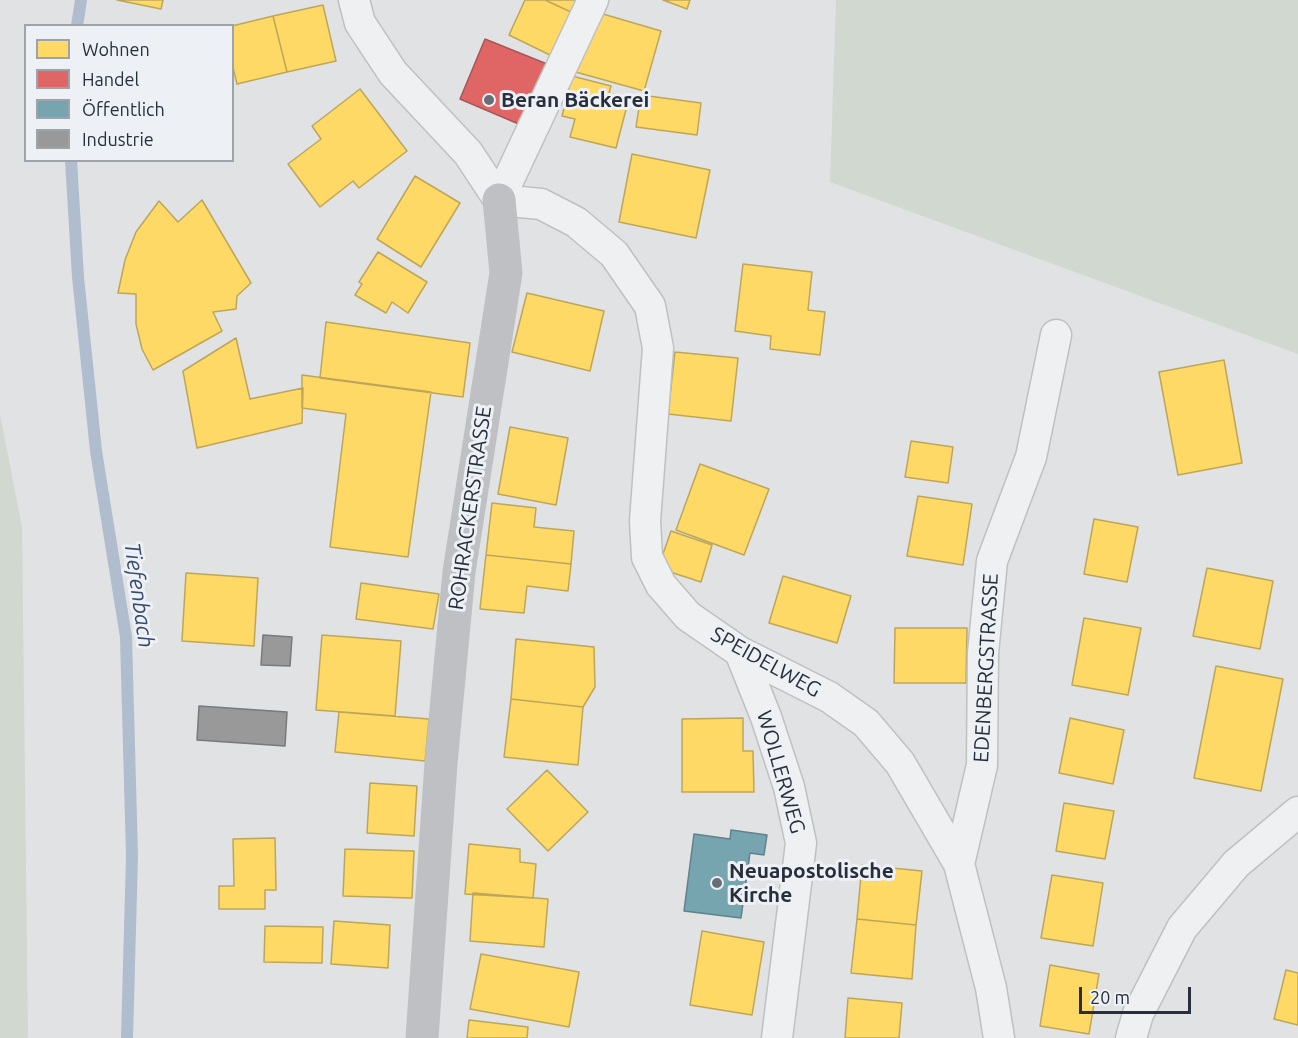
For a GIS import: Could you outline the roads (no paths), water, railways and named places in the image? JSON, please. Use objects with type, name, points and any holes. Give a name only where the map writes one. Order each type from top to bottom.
[{"type":"street","points":[[354,0],[360,23],[393,73],[468,153],[499,200]]},
{"type":"street","points":[[499,200],[594,0]]},
{"type":"street","name":"SPEIDELWEG","points":[[499,200],[541,204],[576,222],[614,254],[650,306],[658,348],[645,521],[647,557],[661,585],[688,616],[740,652],[829,697],[866,723],[900,763],[959,864],[991,988],[999,1038]]},
{"type":"street","name":"ROHRACKERSTRASSE","points":[[422,1038],[441,764],[459,572],[506,273],[499,200]]},
{"type":"street","name":"EDENBERGSTRASSE","points":[[959,864],[982,765],[983,653],[992,561],[1031,458],[1056,335]]},
{"type":"street","name":"WOLLERWEG","points":[[740,652],[766,717],[789,787],[801,843],[777,1038]]},
{"type":"street","points":[[1131,1038],[1138,1014],[1182,928],[1236,864],[1298,812]]},
{"type":"waterway","name":"Tiefenbach","points":[[77,24],[81,0]]},
{"type":"waterway","name":"Tiefenbach","points":[[71,162],[78,277],[96,451],[126,637],[132,856],[127,1038]]},
{"type":"place","name":"Beran Bäckerei","points":[[489,100]]},
{"type":"place","name":"Neuapostolische Kirche","points":[[717,883]]}]
